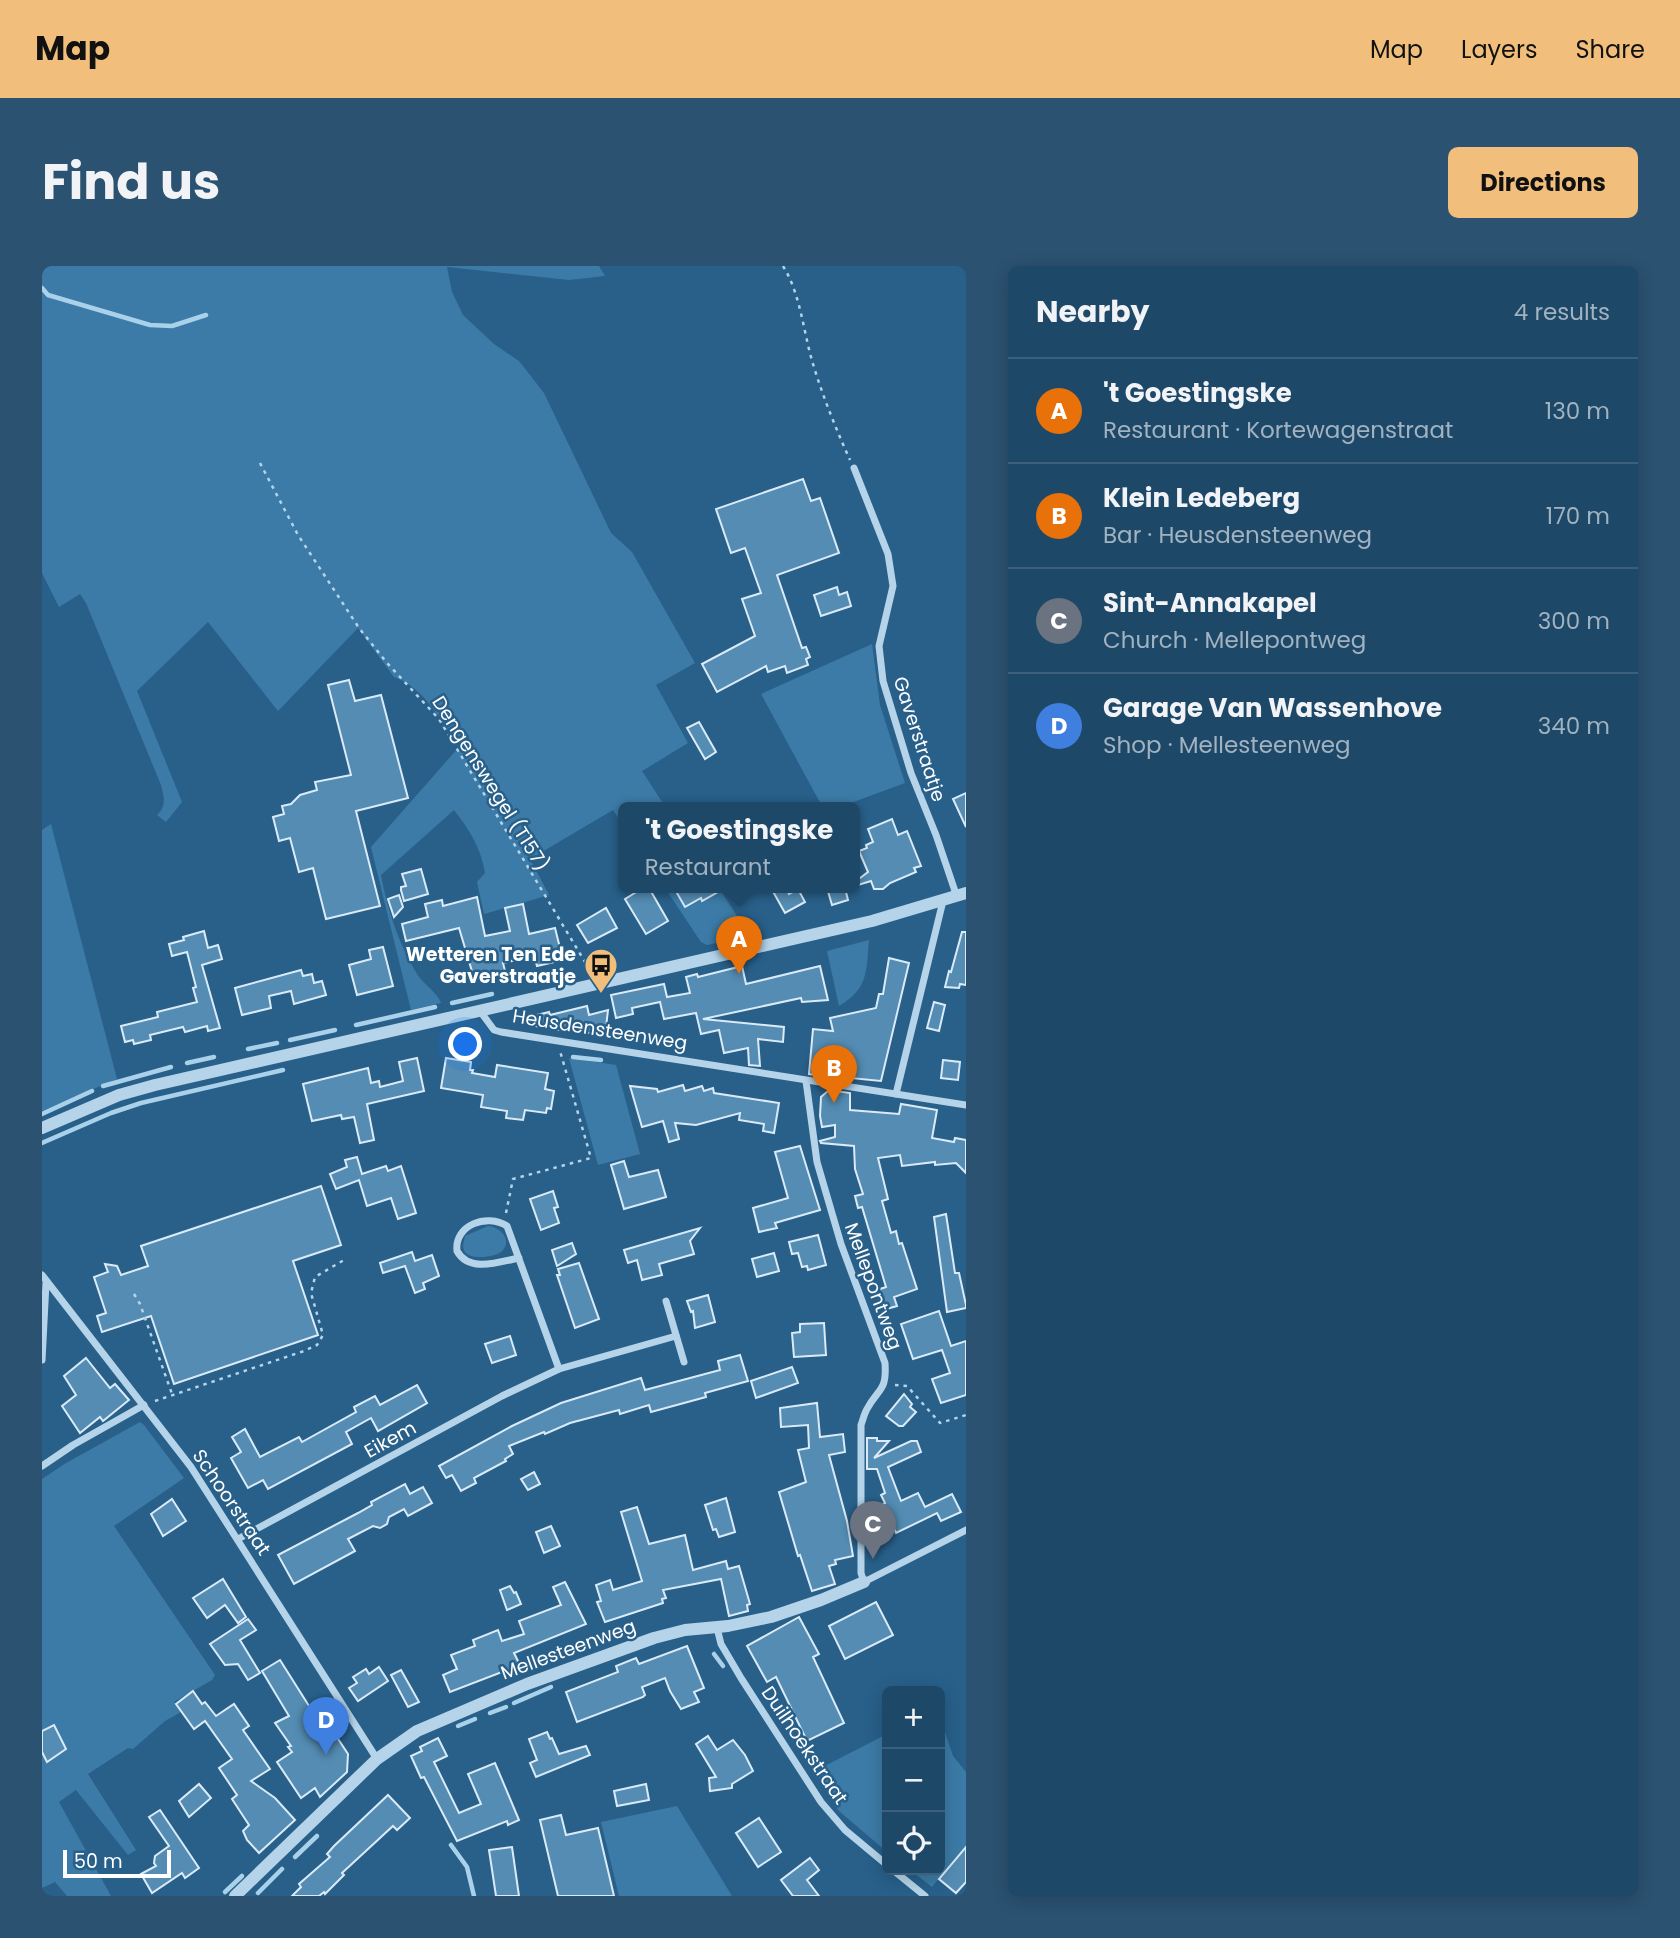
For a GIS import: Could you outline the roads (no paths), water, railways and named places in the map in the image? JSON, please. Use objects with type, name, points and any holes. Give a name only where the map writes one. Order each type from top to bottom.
[{"type":"street","name":"Gaverstraatje","points":[[854,468],[888,554],[893,586],[879,646],[883,681],[911,772],[961,895]]},
{"type":"street","points":[[42,1128],[119,1095],[155,1084],[877,920],[961,895]]},
{"type":"street","points":[[897,1094],[943,901]]},
{"type":"street","name":"Heusdensteenweg","points":[[480,1011],[494,1030],[501,1032],[966,1105]]},
{"type":"street","name":"Mellepontweg","points":[[806,1081],[817,1162],[841,1244],[883,1354],[886,1370],[885,1384],[867,1408],[861,1425],[861,1573],[864,1581]]},
{"type":"street","points":[[519,1258],[475,1264],[460,1257],[457,1251],[459,1234],[467,1227],[485,1221],[496,1220],[507,1226],[519,1258],[559,1369]]},
{"type":"street","points":[[42,1360],[44,1279]]},
{"type":"street","name":"Schoorstraat","points":[[44,1279],[191,1467],[377,1759]]},
{"type":"street","points":[[666,1301],[684,1362]]},
{"type":"street","name":"Eikem","points":[[239,1539],[502,1396],[559,1369],[676,1336]]},
{"type":"street","points":[[42,1466],[144,1405]]},
{"type":"street","name":"Mellesteenweg","points":[[235,1896],[377,1759],[416,1731],[527,1684],[654,1638],[685,1630],[716,1628],[771,1617],[821,1600],[966,1530]]},
{"type":"street","name":"Duilhoekstraat","points":[[716,1628],[721,1644],[741,1678],[821,1802],[845,1830],[882,1861]]},
{"type":"street","points":[[899,1875],[925,1896]]},
{"type":"waterway","points":[[42,288],[48,295],[150,325],[172,326],[206,315]]},
{"type":"waterway","points":[[452,1003],[492,994]]},
{"type":"waterway","points":[[356,1025],[435,1007]]},
{"type":"waterway","points":[[290,1040],[335,1030]]},
{"type":"waterway","points":[[248,1049],[277,1043]]},
{"type":"waterway","points":[[187,1063],[214,1057]]},
{"type":"waterway","points":[[573,1057],[601,1060]]},
{"type":"waterway","points":[[103,1086],[171,1067]]},
{"type":"waterway","points":[[42,1143],[141,1103],[283,1070]]},
{"type":"waterway","points":[[42,1114],[92,1091]]},
{"type":"waterway","points":[[714,1654],[723,1666]]},
{"type":"waterway","points":[[514,1703],[551,1687]]},
{"type":"waterway","points":[[490,1713],[506,1707]]},
{"type":"waterway","points":[[458,1726],[475,1719]]},
{"type":"waterway","points":[[295,1857],[317,1836]]},
{"type":"waterway","points":[[451,1845],[467,1867],[474,1896]]},
{"type":"waterway","points":[[258,1893],[282,1869]]},
{"type":"waterway","points":[[225,1892],[242,1876]]},
{"type":"place","name":"'t Goestingske","points":[[739,974]]},
{"type":"place","name":"Wetteren Ten Ede Gaverstraatje","points":[[601,995]]},
{"type":"place","name":"Klein Ledeberg","points":[[834,1103]]},
{"type":"place","name":"Sint-Annakapel","points":[[873,1559]]},
{"type":"place","name":"Garage Van Wassenhove","points":[[326,1755]]}]
